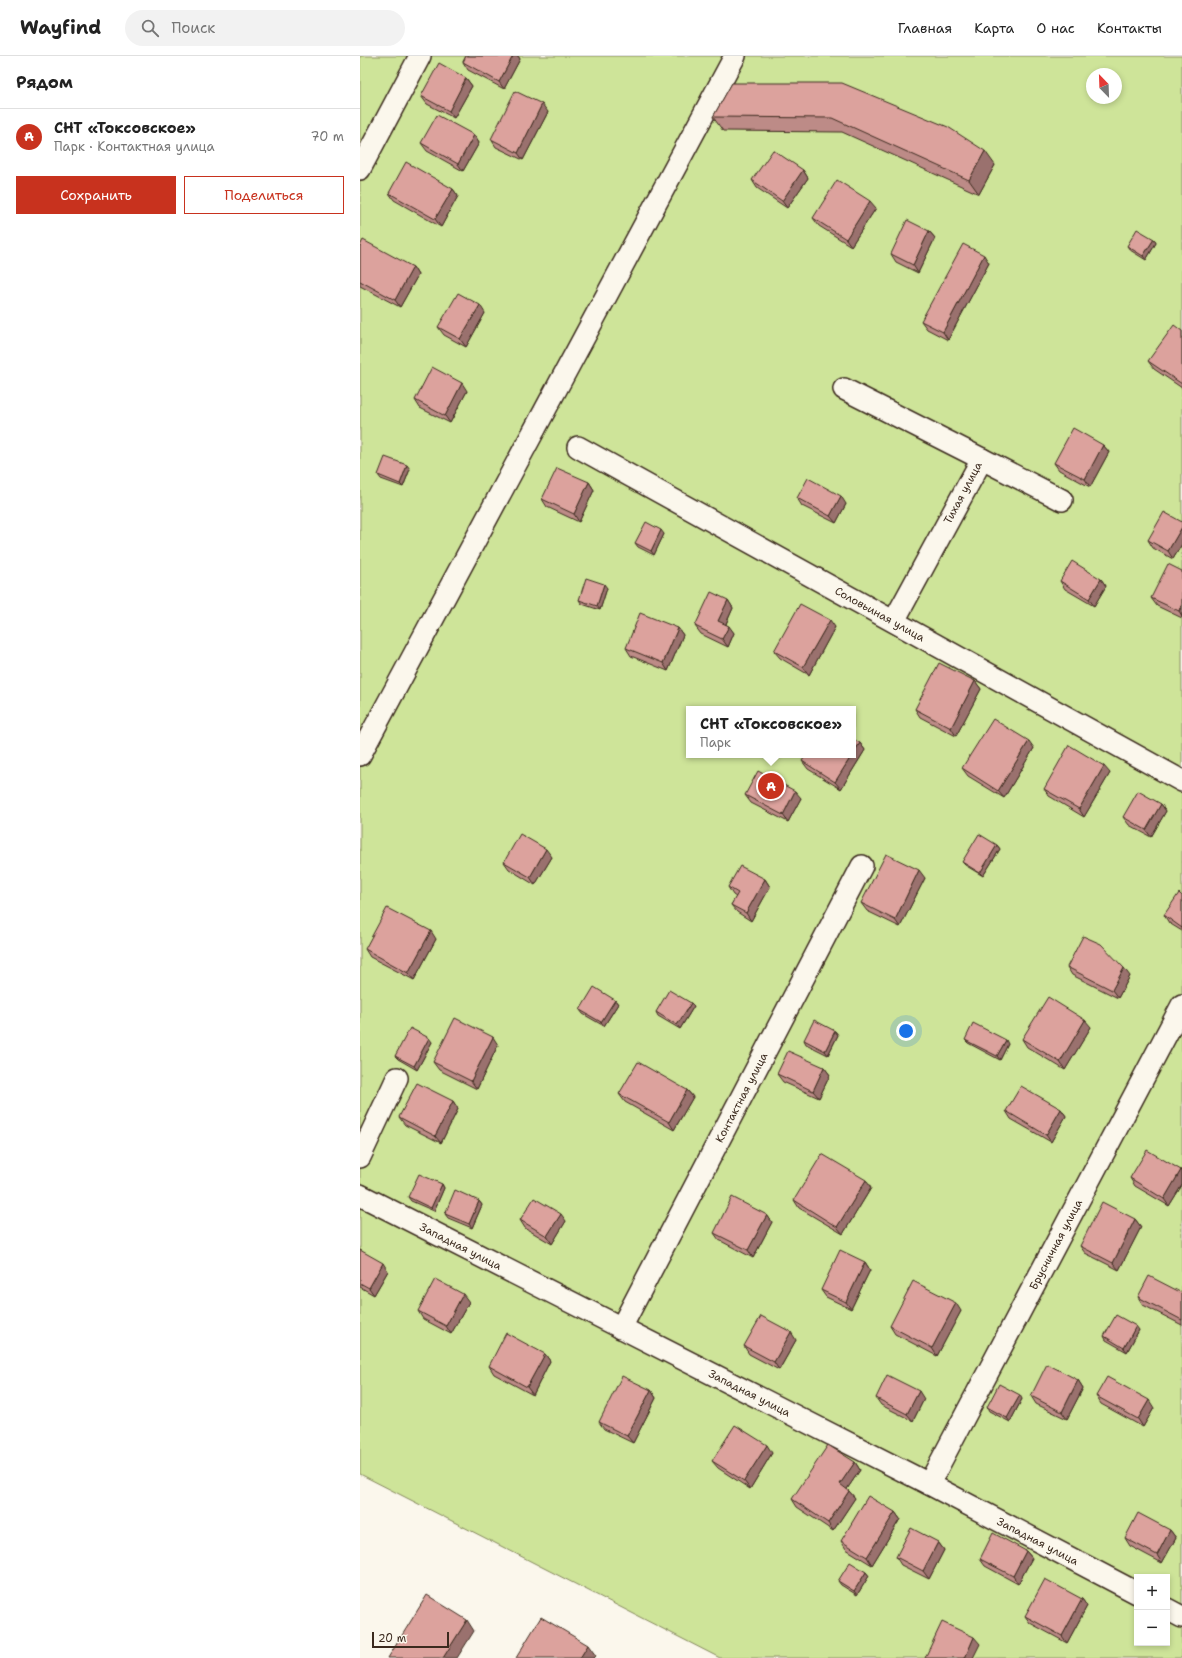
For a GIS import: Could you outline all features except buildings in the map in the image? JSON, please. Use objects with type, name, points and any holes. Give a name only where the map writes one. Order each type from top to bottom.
[{"type":"street","points":[[360,169],[420,56]]},
{"type":"street","points":[[360,755],[735,56]]},
{"type":"street","name":"Тихая улица","points":[[844,389],[982,458],[894,622]]},
{"type":"street","name":"Соловьиная улица","points":[[578,447],[1182,781]]},
{"type":"street","points":[[982,458],[1062,500]]},
{"type":"street","name":"Контактная улица","points":[[621,1328],[862,866]]},
{"type":"street","name":"Брусничная улица","points":[[929,1484],[1182,1005]]},
{"type":"street","points":[[360,1157],[397,1078]]},
{"type":"street","name":"Западная улица","points":[[360,1195],[929,1484],[1134,1591]]},
{"type":"street","points":[[1169,1610],[1182,1617]]},
{"type":"green space","points":[[360,56],[1182,56],[1182,1658],[720,1658],[360,1474]]},
{"type":"place","name":"СНТ «Токсовское»","points":[[771,786]]}]
